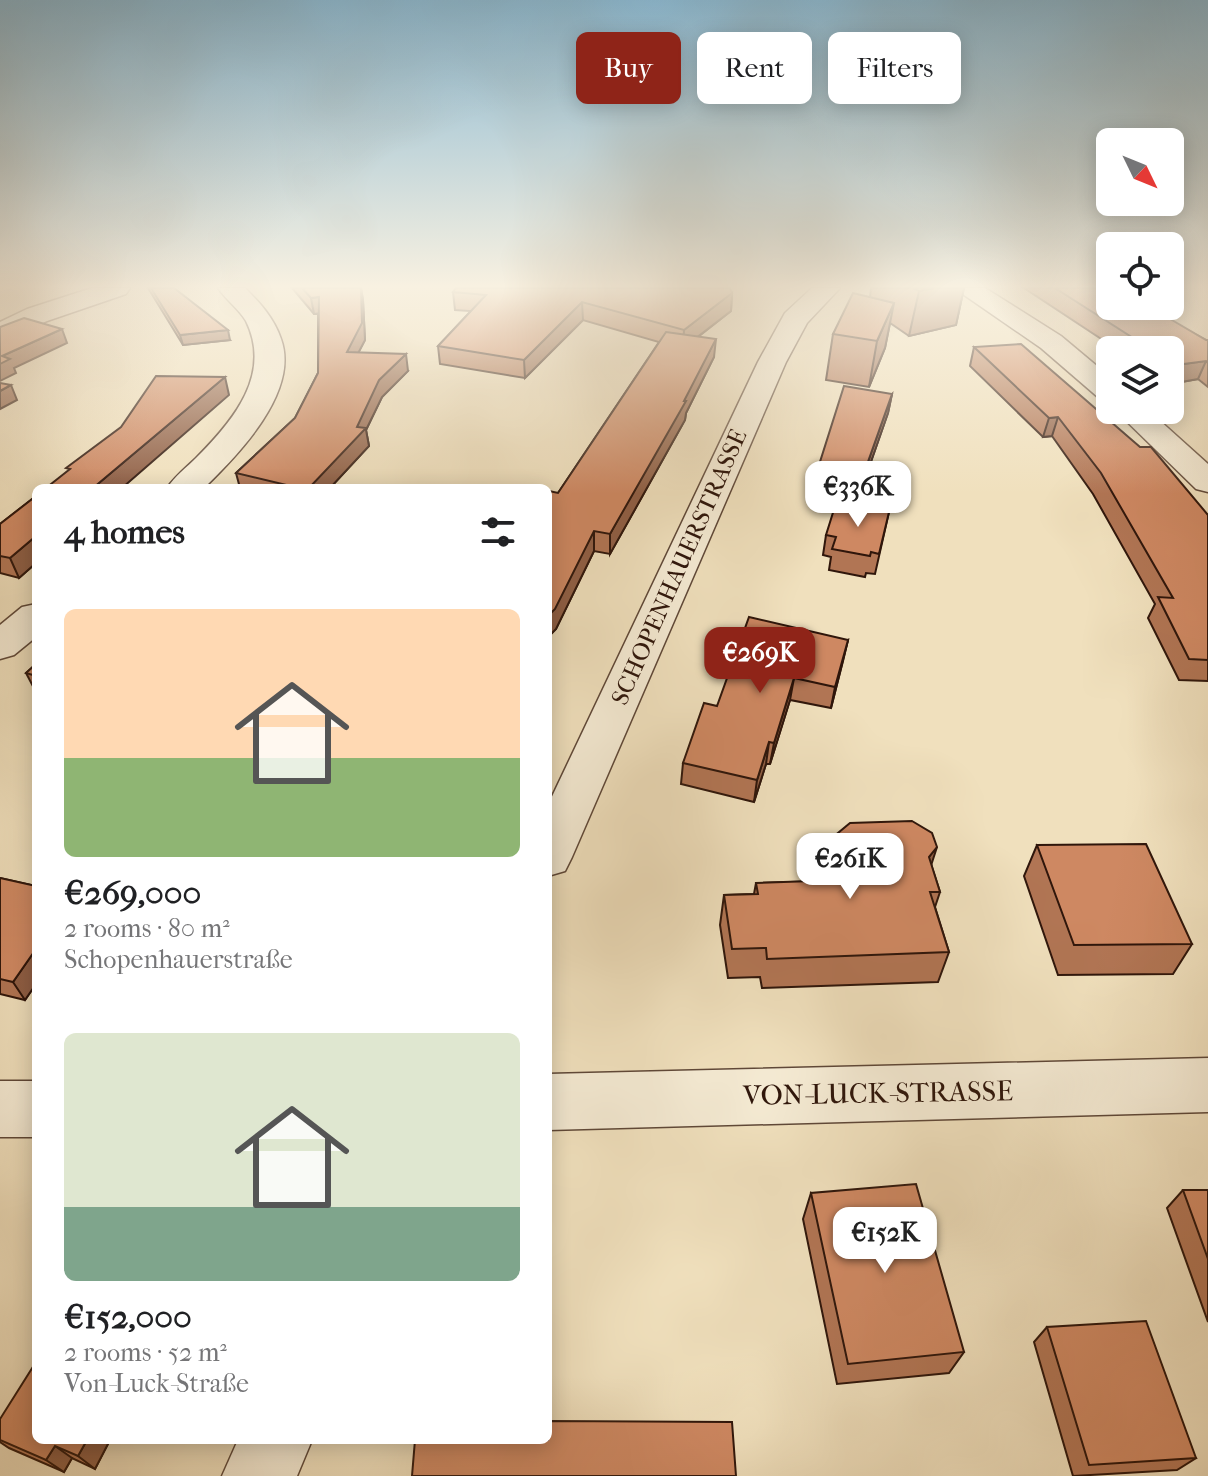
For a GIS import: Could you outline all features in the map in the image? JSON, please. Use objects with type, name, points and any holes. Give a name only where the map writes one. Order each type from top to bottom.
[{"type":"street","points":[[188,484],[247,423],[262,401],[271,357]]},
{"type":"street","name":"SCHOPENHAUERSTRASSE","points":[[552,848],[775,357]]},
{"type":"street","points":[[1069,357],[1096,380]]},
{"type":"street","points":[[1145,424],[1208,482]]},
{"type":"street","name":"VON-LUCK-STRASSE","points":[[552,1102],[1208,1085]]},
{"type":"street","points":[[0,1109],[32,1109]]},
{"type":"street","points":[[259,1476],[274,1444]]},
{"type":"building","points":[[0,357],[10,359],[0,364]]},
{"type":"building","points":[[318,357],[403,357],[379,380],[357,427],[366,428],[313,484],[282,484],[236,473],[295,418],[318,373]]},
{"type":"building","points":[[649,357],[707,357],[686,401],[610,534],[594,531],[552,612],[552,492],[558,493]]},
{"type":"building","points":[[984,357],[1036,357],[1096,409],[1096,424],[1113,424],[1140,447],[1151,447],[1208,515],[1208,660],[1189,659],[1158,597],[1173,598],[1101,473],[1058,417],[1049,418]]},
{"type":"building","points":[[1184,357],[1208,357],[1208,363],[1184,364]]},
{"type":"building","points":[[156,376],[225,377],[98,484],[51,484],[70,469],[66,468],[121,427]]},
{"type":"building","points":[[0,383],[11,385],[0,391]]},
{"type":"building","points":[[844,386],[892,394],[864,473],[819,465]]},
{"type":"building","points":[[32,499],[32,539],[10,558],[0,556],[0,524]]},
{"type":"building","points":[[836,503],[889,512],[879,554],[871,552],[870,556],[832,549],[836,537],[826,535]]},
{"type":"building","points":[[749,617],[848,640],[835,687],[794,678],[774,743],[769,742],[757,780],[683,763],[704,703],[717,706]]},
{"type":"building","points":[[912,821],[932,833],[937,847],[929,857],[940,892],[930,892],[949,952],[767,959],[766,948],[732,949],[724,895],[758,894],[756,883],[840,880],[832,838],[850,823]]},
{"type":"building","points":[[1146,844],[1192,944],[1074,945],[1037,845]]},
{"type":"building","points":[[0,878],[32,885],[32,955],[13,982],[0,979]]},
{"type":"building","points":[[916,1184],[964,1352],[848,1364],[811,1193]]},
{"type":"building","points":[[1183,1190],[1208,1190],[1208,1259]]},
{"type":"building","points":[[1146,1321],[1196,1458],[1089,1465],[1047,1327]]},
{"type":"building","points":[[32,1368],[32,1444],[85,1444],[78,1456],[55,1446],[46,1460],[0,1440],[0,1419]]},
{"type":"building","points":[[552,1421],[732,1422],[736,1476],[412,1476],[415,1444],[552,1444]]}]
